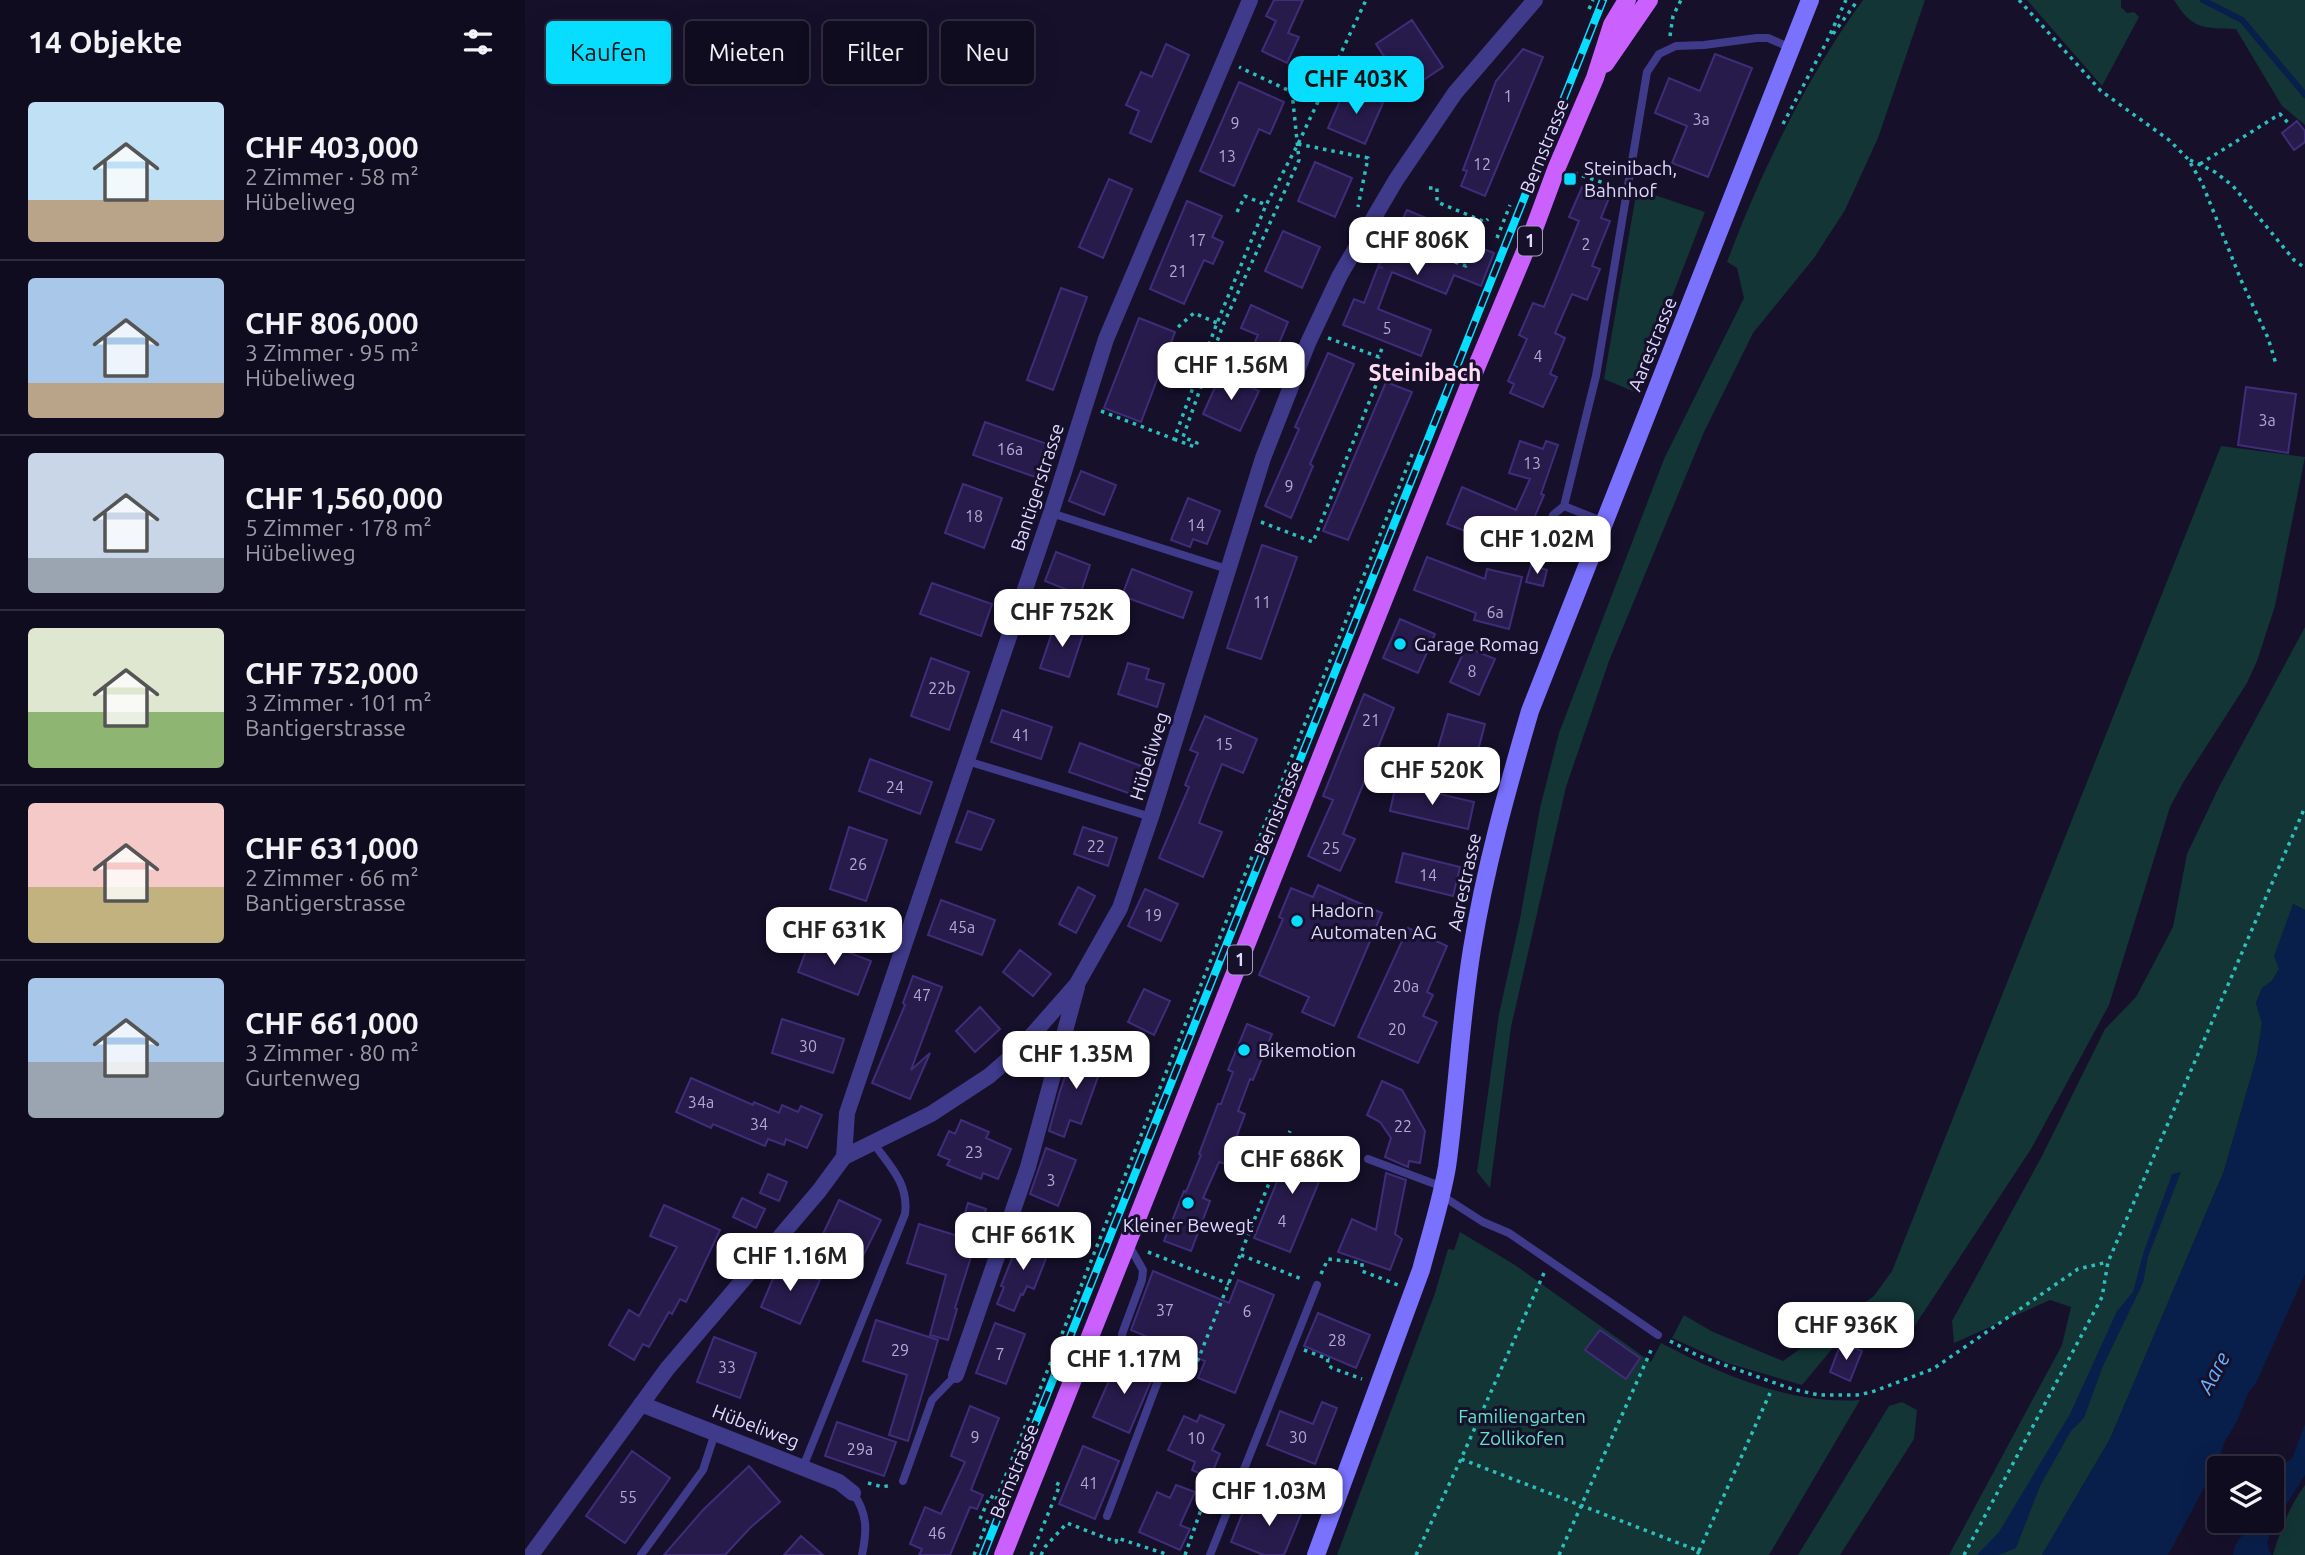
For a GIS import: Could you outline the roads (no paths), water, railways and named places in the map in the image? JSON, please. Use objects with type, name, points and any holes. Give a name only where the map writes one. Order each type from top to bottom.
[{"type":"main road","name":"Bernstrasse","points":[[1003,1555],[1471,381],[1595,78],[1612,25],[1627,0]]},
{"type":"main road","name":"Bernstrasse","points":[[1595,78],[1649,0]]},
{"type":"street","name":"Bantigerstrasse","points":[[844,1157],[847,1113],[1119,306],[1250,0]]},
{"type":"street","name":"Hübeliweg","points":[[531,1555],[698,1331],[844,1157],[931,1115],[989,1076],[1019,1050],[1077,984],[1120,908],[1273,430],[1313,332],[1369,224],[1455,93],[1535,0]]},
{"type":"street","name":"Aarestrasse","points":[[1316,1555],[1413,1291],[1442,1191],[1472,948],[1496,829],[1530,711],[1810,0]]},
{"type":"street","points":[[956,1375],[1028,1167],[1077,984]]},
{"type":"street","name":"Hübeliweg","points":[[641,1404],[857,1487]]},
{"type":"lane","points":[[1542,560],[1553,515],[1563,506],[1597,376],[1643,87],[1653,61],[1670,48],[1757,38],[1768,38],[1791,48]]},
{"type":"lane","points":[[1563,506],[1604,522]]},
{"type":"lane","points":[[1051,513],[1227,569]]},
{"type":"lane","points":[[967,761],[1151,817]]},
{"type":"lane","points":[[803,1467],[905,1213],[907,1201],[901,1180],[874,1144]]},
{"type":"lane","points":[[1368,1159],[1442,1191],[1483,1222],[1509,1233],[1658,1335]]},
{"type":"lane","points":[[1107,1516],[1164,1365],[1153,1353],[1122,1339],[1143,1270],[1127,1243]]},
{"type":"lane","points":[[1210,1555],[1317,1285]]},
{"type":"lane","points":[[903,1481],[932,1400],[956,1375]]},
{"type":"lane","points":[[641,1555],[703,1470],[715,1433]]},
{"type":"lane","points":[[857,1487],[866,1524],[862,1555]]},
{"type":"water","name":"Aare","points":[[2293,904],[2305,910],[2305,1274],[2220,1456],[2207,1456],[2207,1483],[2168,1555],[2042,1555],[2110,1439],[2224,1171],[2257,1056],[2262,1023],[2256,1003],[2262,988],[2272,981],[2279,969],[2274,956]]},
{"type":"water","points":[[2181,1172],[2148,1257],[2143,1283],[2103,1366],[2084,1418],[2071,1431],[2040,1486],[2016,1548],[1999,1555],[1977,1555],[1999,1532],[2070,1414],[2117,1311],[2133,1292],[2144,1251],[2172,1174]]},
{"type":"water","points":[[2305,1424],[2305,1475],[2284,1508],[2284,1464],[2292,1459]]},
{"type":"water","points":[[2244,1533],[2270,1533],[2267,1543],[2271,1555],[2233,1555],[2235,1545]]},
{"type":"waterway","name":"Steinibach","points":[[2203,0],[2242,20],[2305,95]]},
{"type":"railway","points":[[983,1555],[1603,0]]},
{"type":"place","name":"Steinibach, Bahnhof","points":[[1570,179]]},
{"type":"place","name":"Garage Romag","points":[[1400,644]]},
{"type":"place","name":"Hadorn Automaten AG","points":[[1297,921]]},
{"type":"place","name":"Bikemotion","points":[[1244,1050]]},
{"type":"place","name":"Kleiner Bewegt","points":[[1188,1203]]},
{"type":"district","name":"Steinibach","points":[[1425,373]]},
{"type":"park label","name":"Familiengarten Zollikofen","points":[[1522,1427]]}]
